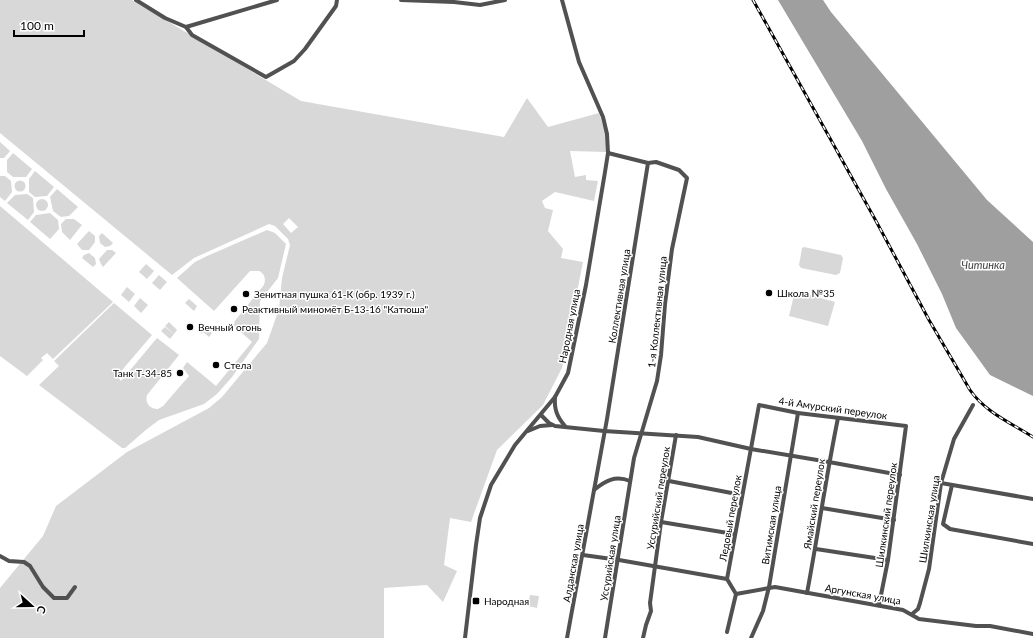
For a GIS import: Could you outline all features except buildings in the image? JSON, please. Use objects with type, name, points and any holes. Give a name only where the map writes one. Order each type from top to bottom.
[{"type":"street","points":[[136,0],[165,18],[186,27],[192,35],[266,77],[294,61],[306,49],[336,6],[337,0]]},
{"type":"street","points":[[186,27],[277,0]]},
{"type":"street","points":[[402,0],[456,1],[480,5],[504,0]]},
{"type":"street","name":"Народная улица","points":[[466,638],[480,518],[491,485],[502,465],[526,432],[555,397],[568,373],[586,284],[608,153],[607,134],[603,117],[579,62],[562,0]]},
{"type":"street","points":[[608,153],[648,163]]},
{"type":"street","name":"1-я Коллективная улица","points":[[630,481],[634,458],[657,382],[672,249],[687,178],[679,170],[656,162],[648,163]]},
{"type":"street","name":"Коллективная улица","points":[[594,491],[648,163]]},
{"type":"street","points":[[555,397],[554,405],[556,413],[565,427]]},
{"type":"street","name":"4-й Амурский переулок","points":[[759,405],[798,413],[906,426]]},
{"type":"street","name":"Ледовый переулок","points":[[727,579],[734,534],[759,405]]},
{"type":"street","name":"Шилкинская улица","points":[[912,614],[918,609],[930,569],[941,483],[954,439],[973,405]]},
{"type":"street","name":"Витимская улица","points":[[751,638],[763,611],[769,587],[798,413]]},
{"type":"street","points":[[541,415],[549,424],[555,426]]},
{"type":"street","name":"Ямайский переулок","points":[[807,592],[816,549],[829,462],[838,418]]},
{"type":"street","points":[[526,432],[540,426],[555,426],[604,431],[676,435]]},
{"type":"street","name":"Шилкинский переулок","points":[[879,605],[888,560],[906,426]]},
{"type":"street","name":"Уссурийский переулок","points":[[643,638],[651,611],[650,603],[661,522],[676,435],[698,437],[750,449],[791,455],[900,476]]},
{"type":"street","points":[[594,491],[607,480],[618,479],[630,481]]},
{"type":"street","name":"Уссурийская улица","points":[[605,638],[619,560],[630,481]]},
{"type":"street","points":[[669,481],[742,495]]},
{"type":"street","points":[[941,483],[1033,499]]},
{"type":"street","points":[[952,485],[944,524],[950,529],[1033,544]]},
{"type":"street","name":"Алданская улица","points":[[567,638],[594,491]]},
{"type":"street","points":[[822,508],[894,520]]},
{"type":"street","points":[[661,522],[734,534]]},
{"type":"street","points":[[816,549],[888,560]]},
{"type":"street","points":[[0,556],[9,561],[24,562],[30,566],[43,587],[54,598],[67,598],[75,587]]},
{"type":"street","points":[[583,556],[619,560],[727,579],[736,594],[727,632]]},
{"type":"street","name":"Аргунская улица","points":[[736,594],[769,587],[807,592],[903,610],[919,619],[976,626],[990,626],[1033,634]]},
{"type":"shaded area","points":[[0,0],[132,0],[301,101],[504,137],[527,98],[548,127],[599,113],[606,135],[606,152],[570,151],[575,177],[586,175],[586,180],[598,181],[594,201],[555,192],[542,201],[545,208],[553,210],[548,231],[563,249],[561,258],[583,262],[562,368],[543,405],[497,450],[471,522],[450,518],[444,565],[457,571],[443,602],[427,585],[384,588],[384,638],[0,638],[0,588],[43,536],[56,506],[127,452],[209,408],[222,397],[267,343],[279,309],[282,278],[290,245],[288,239],[275,226],[269,224],[194,258],[172,275],[0,133]],"holes":[[[289,218],[298,227],[291,233],[283,224]]]},
{"type":"shaded area","points":[[0,142],[10,151],[4,158],[0,158]]},
{"type":"shaded area","points":[[13,153],[32,169],[26,177],[13,177],[7,172],[7,160]]},
{"type":"shaded area","points":[[35,171],[54,187],[47,196],[35,197],[29,192],[29,179]]},
{"type":"shaded area","points":[[0,176],[5,176],[11,181],[12,192],[5,201],[0,197]]},
{"type":"shaded area","points":[[20,180],[24,182],[26,186],[24,190],[20,192],[16,190],[14,186],[16,182]]},
{"type":"shaded area","points":[[57,189],[78,207],[69,216],[61,217],[53,211],[50,197]]},
{"type":"shaded area","points":[[27,194],[33,198],[34,212],[28,220],[7,203],[15,195]]},
{"type":"shaded area","points":[[42,199],[46,201],[48,205],[46,209],[42,211],[38,209],[36,205],[38,201]]},
{"type":"shaded area","points":[[0,206],[113,302],[53,359],[47,353],[41,358],[43,360],[27,376],[0,356]]},
{"type":"shaded area","points":[[50,213],[58,220],[59,229],[50,239],[30,222],[36,215]]},
{"type":"shaded area","points":[[66,219],[74,219],[82,225],[70,240],[62,232],[61,224]]},
{"type":"shaded area","points":[[267,230],[275,233],[286,244],[278,278],[260,301],[259,339],[232,377],[217,394],[204,404],[159,420],[125,448],[122,448],[39,385],[59,366],[54,361],[114,303],[152,335],[117,376],[121,381],[157,338],[179,355],[147,395],[147,403],[150,407],[158,409],[163,406],[189,376],[183,368],[187,362],[216,386],[252,342],[233,325],[264,285],[265,281],[263,274],[259,271],[250,271],[214,311],[177,278],[195,262]]},
{"type":"shaded area","points":[[89,231],[95,236],[95,242],[89,250],[82,250],[77,244]]},
{"type":"shaded area","points":[[102,233],[113,243],[110,246],[105,247],[100,243],[99,236]]},
{"type":"shaded area","points":[[804,247],[841,255],[843,258],[840,273],[836,275],[801,268],[799,265],[802,248]]},
{"type":"shaded area","points":[[107,250],[112,250],[116,253],[103,267],[99,259]]},
{"type":"shaded area","points":[[89,253],[95,258],[96,264],[93,267],[82,258],[84,255]]},
{"type":"shaded area","points":[[146,264],[154,271],[147,279],[139,272]]},
{"type":"shaded area","points":[[159,275],[167,282],[160,290],[152,283]]},
{"type":"shaded area","points":[[127,287],[135,294],[129,302],[121,295]]},
{"type":"shaded area","points":[[795,291],[835,302],[828,326],[789,316]]},
{"type":"shaded area","points":[[140,298],[148,305],[141,313],[134,306]]},
{"type":"shaded area","points":[[189,299],[197,306],[194,311],[185,303]]},
{"type":"shaded area","points":[[169,322],[177,330],[174,334],[165,326]]},
{"type":"shaded area","points":[[203,325],[212,333],[209,337],[203,332],[202,334],[199,331]]},
{"type":"shaded area","points":[[165,327],[174,334],[170,339],[161,331]]},
{"type":"shaded area","points":[[530,595],[539,596],[537,608],[528,606]]},
{"type":"water","name":"Читинка","points":[[778,0],[823,0],[831,12],[987,200],[1033,242],[1033,396],[990,375],[956,328],[942,294],[917,244],[886,189],[862,141]]},
{"type":"railway","points":[[753,0],[876,221],[929,320],[970,390],[976,398],[991,411],[1033,437]]},
{"type":"place","name":"Школа №35","points":[[769,293]]},
{"type":"place","name":"Зенитная пушка 61-К (обр. 1939 г.)","points":[[246,294]]},
{"type":"place","name":"Реактивный миномёт Б-13-16 \"Катюша\"","points":[[234,309]]},
{"type":"place","name":"Вечный огонь","points":[[190,327]]},
{"type":"place","name":"Стела","points":[[216,365]]},
{"type":"place","name":"Танк Т-34-85","points":[[180,373]]},
{"type":"place","name":"Народная","points":[[476,601]]}]
